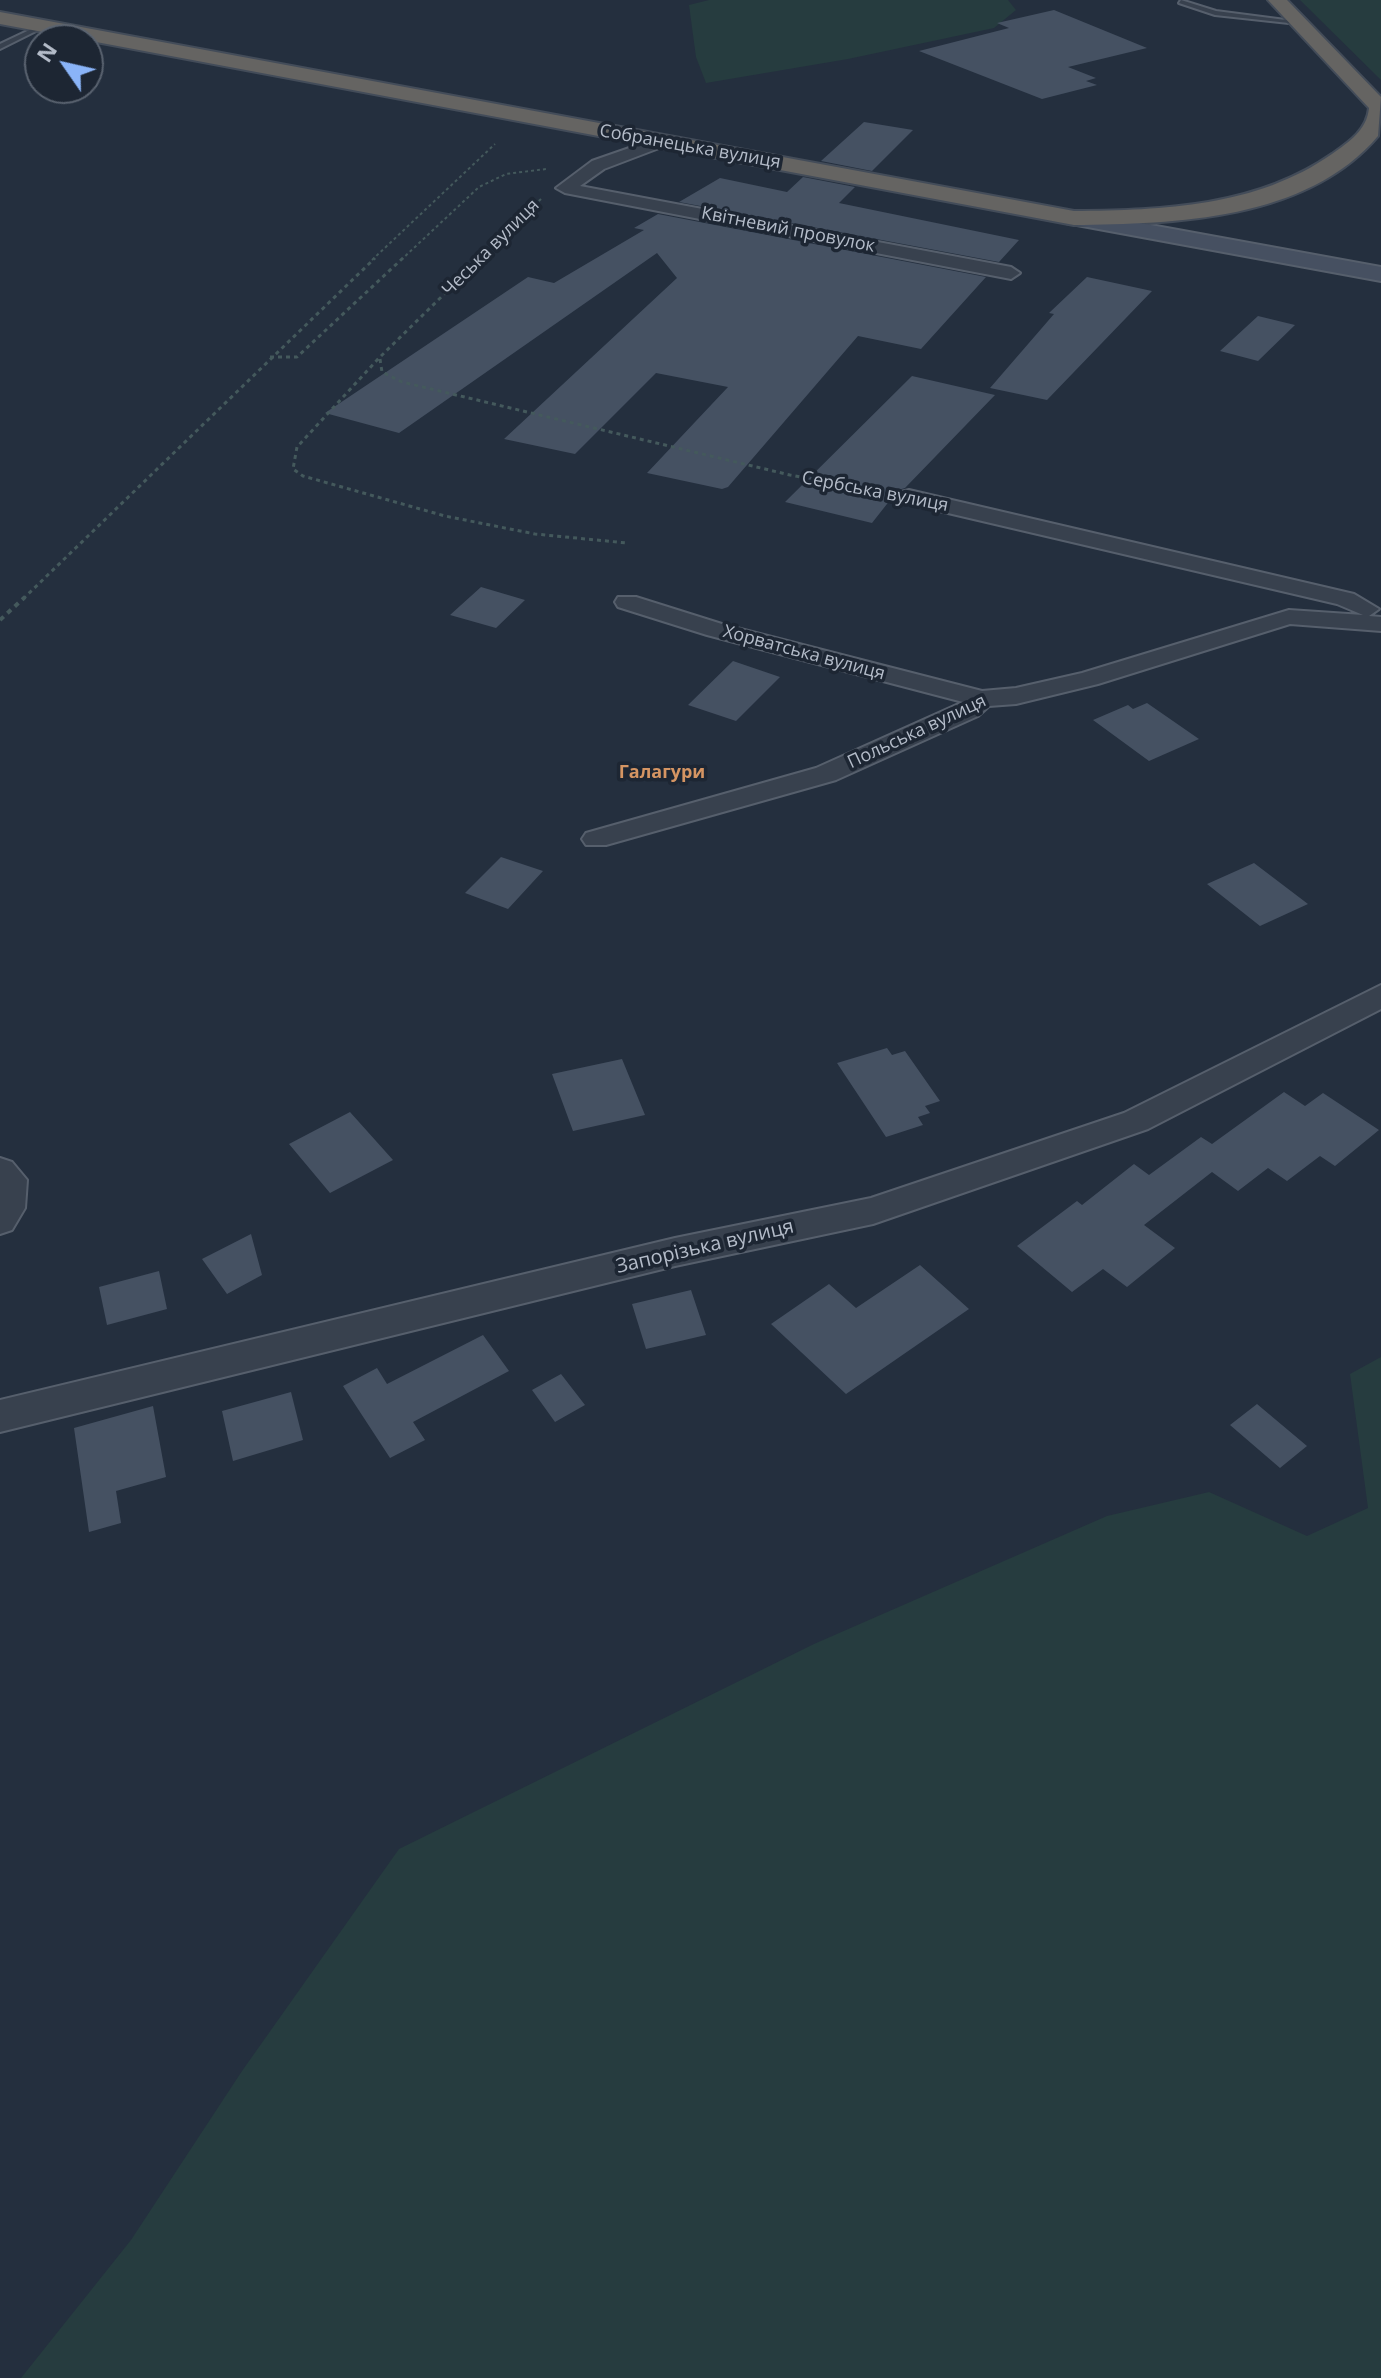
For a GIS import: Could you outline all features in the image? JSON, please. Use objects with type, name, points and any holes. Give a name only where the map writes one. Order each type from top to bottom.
[{"type":"highway","points":[[1277,0],[1380,108],[1380,118],[1373,129],[1323,172]]},
{"type":"highway","name":"Собранецька вулиця","points":[[0,18],[32,24]]},
{"type":"highway","name":"Собранецька вулиця","points":[[104,38],[1074,218]]},
{"type":"highway","points":[[1074,218],[1120,218],[1210,209],[1269,195],[1353,161],[1377,159]]},
{"type":"main road","name":"Собранецька вулиця","points":[[1074,218],[1381,274]]},
{"type":"street","points":[[565,188],[598,165],[661,142]]},
{"type":"street","name":"Квітневий провулок","points":[[565,188],[1011,273]]},
{"type":"street","name":"Сербська вулиця","points":[[909,497],[1345,599],[1381,618]]},
{"type":"street","name":"Хорватська вулиця","points":[[627,602],[716,630],[982,699]]},
{"type":"street","name":"Польська вулиця","points":[[596,839],[826,774],[969,710],[982,699],[1016,696],[1089,679],[1289,617],[1381,624]]},
{"type":"street","name":"Запорізька вулиця","points":[[0,1416],[675,1252],[873,1211],[1136,1121],[1381,996]]},
{"type":"street","points":[[0,1171],[10,1180],[8,1208],[0,1221]]},
{"type":"lane","points":[[1181,2],[1215,13],[1298,22]]},
{"type":"lane","points":[[0,47],[24,35]]},
{"type":"path","points":[[0,620],[142,487],[270,357],[495,144]]},
{"type":"path","points":[[270,357],[297,357],[492,179],[524,171],[598,165]]},
{"type":"path","name":"Чеська вулиця","points":[[565,188],[543,197],[379,358],[297,447],[293,469],[303,476],[460,519],[535,534],[627,543]]},
{"type":"path","name":"Сербська вулиця","points":[[379,358],[382,372],[402,382],[790,475],[909,497]]},
{"type":"green space","points":[[709,0],[1008,0],[1016,10],[994,28],[848,59],[706,83],[696,57],[689,5]]},
{"type":"green space","points":[[1300,0],[1381,0],[1381,80]]},
{"type":"green space","points":[[1381,1357],[1381,2378],[21,2378],[131,2240],[242,2071],[399,1849],[814,1644],[1107,1516],[1209,1492],[1307,1536],[1368,1508],[1350,1374]]},
{"type":"building","points":[[1054,10],[1147,48],[1068,67],[1096,78],[1086,81],[1097,85],[1042,99],[919,51],[1009,28],[997,23]]},
{"type":"building","points":[[864,122],[913,130],[872,171],[821,161]]},
{"type":"building","points":[[803,177],[855,187],[839,203],[1019,240],[999,262],[679,202],[720,178],[787,192]]},
{"type":"building","points":[[658,214],[986,277],[921,349],[858,336],[728,487],[722,489],[647,473],[728,387],[656,373],[575,454],[504,439],[677,278],[657,253],[399,433],[325,413],[528,277],[554,283],[644,230],[634,228]]},
{"type":"building","points":[[1087,277],[1152,291],[1047,400],[990,388],[1054,314],[1049,313]]},
{"type":"building","points":[[1258,316],[1295,325],[1258,361],[1220,351]]},
{"type":"building","points":[[912,376],[995,395],[905,488],[898,490],[872,523],[785,502]]},
{"type":"building","points":[[481,587],[525,600],[496,628],[450,615]]},
{"type":"building","points":[[733,661],[780,677],[736,721],[688,705]]},
{"type":"building","points":[[1147,703],[1199,739],[1149,761],[1093,720],[1128,705],[1133,709]]},
{"type":"building","points":[[501,857],[543,871],[508,909],[465,893]]},
{"type":"building","points":[[1254,863],[1308,904],[1260,926],[1207,884]]},
{"type":"building","points":[[887,1048],[892,1055],[905,1051],[940,1101],[925,1106],[930,1113],[918,1117],[923,1125],[886,1137],[837,1063]]},
{"type":"building","points":[[622,1059],[645,1115],[573,1131],[552,1074]]},
{"type":"building","points":[[1284,1092],[1305,1106],[1323,1093],[1379,1130],[1335,1166],[1320,1156],[1287,1181],[1268,1168],[1238,1191],[1212,1172],[1144,1225],[1175,1248],[1127,1287],[1103,1269],[1072,1292],[1017,1246],[1077,1201],[1082,1205],[1134,1164],[1149,1175],[1201,1137],[1212,1144]]},
{"type":"building","points":[[350,1112],[393,1160],[330,1193],[289,1144]]},
{"type":"building","points":[[251,1234],[262,1275],[227,1294],[202,1259]]},
{"type":"building","points":[[920,1265],[969,1309],[846,1394],[771,1324],[829,1284],[856,1308]]},
{"type":"building","points":[[159,1271],[167,1309],[107,1325],[99,1287]]},
{"type":"building","points":[[691,1290],[706,1335],[646,1349],[632,1304]]},
{"type":"building","points":[[483,1335],[509,1371],[413,1422],[425,1440],[390,1458],[343,1386],[377,1368],[387,1384]]},
{"type":"building","points":[[561,1374],[585,1405],[555,1422],[532,1390]]},
{"type":"building","points":[[291,1392],[303,1440],[233,1461],[222,1411]]},
{"type":"building","points":[[1257,1404],[1307,1446],[1280,1468],[1230,1425]]},
{"type":"building","points":[[153,1406],[166,1477],[116,1491],[121,1523],[89,1532],[74,1428]]},
{"type":"district","name":"Галагури","points":[[662,773]]}]
